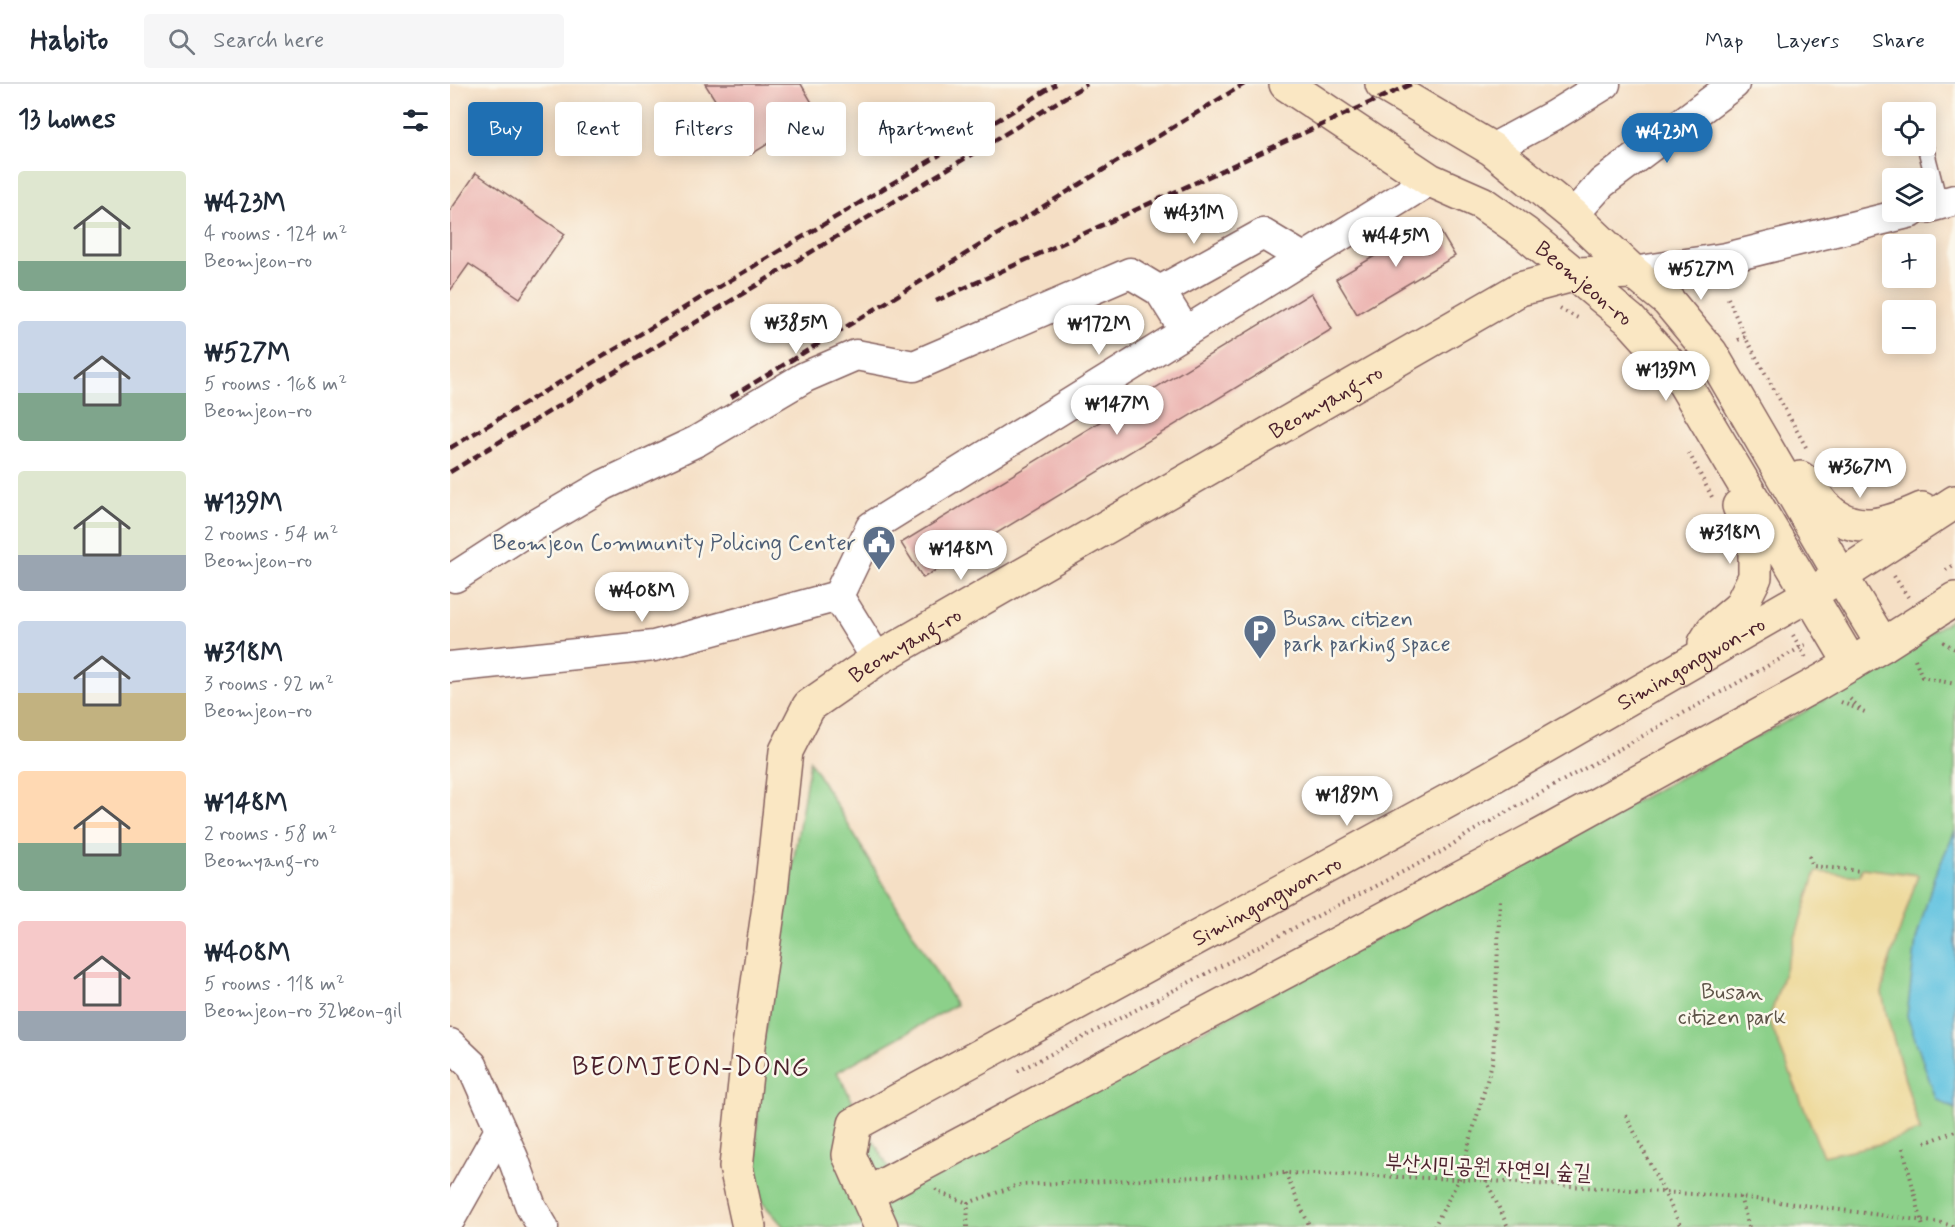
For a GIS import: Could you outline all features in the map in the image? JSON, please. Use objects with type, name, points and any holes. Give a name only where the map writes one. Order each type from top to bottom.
[{"type":"main road","name":"Beomjeon-ro","points":[[1287,84],[1430,180],[1482,203],[1526,234],[1630,320],[1678,373],[1851,664]]},
{"type":"main road","name":"Beomjeon-ro","points":[[1382,84],[1492,149],[1573,215],[1633,272],[1668,301],[1711,353],[1883,645]]},
{"type":"main road","name":"Beomyang-ro","points":[[749,1227],[736,1167],[749,1046],[771,892],[786,751],[809,706],[878,659],[1520,289],[1576,274],[1633,272]]},
{"type":"main road","points":[[1774,460],[1804,481],[1825,508],[1846,523],[1863,525],[1896,521],[1932,505],[1955,501]]},
{"type":"main road","points":[[1695,661],[1713,630],[1740,607],[1755,577],[1755,545],[1735,499],[1732,463]]},
{"type":"main road","name":"Simingongwon-ro","points":[[881,1227],[849,1155],[855,1124],[1488,779],[1841,576],[1955,501]]},
{"type":"main road","points":[[867,1194],[1542,835],[1851,664],[1955,599]]},
{"type":"street","points":[[1492,149],[1605,84]]},
{"type":"street","points":[[1573,215],[1602,183],[1734,84]]},
{"type":"street","points":[[450,667],[654,646],[838,596],[871,527],[1430,180]]},
{"type":"street","points":[[1633,272],[1726,258],[1882,219]]},
{"type":"street","points":[[1160,291],[1263,234],[1303,258]]},
{"type":"street","points":[[455,577],[534,526],[604,485],[697,441],[805,377],[856,355],[914,366],[1130,273],[1160,291],[1185,331]]},
{"type":"street","points":[[838,596],[878,659]]},
{"type":"street","points":[[450,1044],[472,1065],[531,1207],[543,1227]]},
{"type":"street","points":[[450,1220],[500,1130]]},
{"type":"path","points":[[1728,298],[1745,337]]},
{"type":"path","points":[[1554,307],[1580,319]]},
{"type":"path","points":[[1688,451],[1715,503]]},
{"type":"path","points":[[1011,1075],[1441,852],[1471,831],[1807,644]]},
{"type":"path","points":[[1922,677],[1955,684]]},
{"type":"path","points":[[1809,856],[1813,866],[1861,871]]},
{"type":"path","points":[[1434,1227],[1459,1179],[1493,1060],[1500,899]]},
{"type":"path","points":[[1626,1115],[1681,1227]]},
{"type":"path","points":[[1925,1143],[1955,1131]]},
{"type":"path","points":[[1903,1148],[1923,1224]]},
{"type":"path","points":[[1285,1173],[1310,1227]]},
{"type":"path","name":"부산시민공원 자연의 숲길","points":[[967,1227],[968,1203],[1018,1185],[1285,1173],[1486,1180],[1740,1197],[1923,1224],[1942,1223],[1955,1227]]},
{"type":"path","points":[[1486,1180],[1508,1227]]},
{"type":"path","points":[[1740,1197],[1749,1227]]},
{"type":"green space","name":"Busan citizen park","points":[[1955,617],[1955,1227],[784,1227],[754,1193],[760,1061],[810,761],[956,1005],[837,1072],[903,1195],[921,1180],[1802,713]]},
{"type":"sand","points":[[1862,868],[1918,875],[1887,969],[1882,993],[1920,1131],[1876,1145],[1823,1156],[1769,1020],[1816,872],[1860,876]]},
{"type":"water","points":[[1955,831],[1955,1109],[1936,1099],[1907,1016],[1916,940],[1934,877]]},
{"type":"building","points":[[705,84],[801,84],[812,102],[766,102],[766,145],[754,153],[754,102],[716,102]]},
{"type":"building","points":[[476,173],[565,234],[520,298],[469,264],[450,291],[450,211]]},
{"type":"building","points":[[1434,221],[1455,256],[1357,314],[1336,279]]},
{"type":"building","points":[[1311,293],[1332,329],[923,578],[901,543]]},
{"type":"railway","points":[[450,448],[1056,84]]},
{"type":"railway","points":[[450,472],[1087,84]]},
{"type":"railway","points":[[731,397],[1244,84]]},
{"type":"railway","points":[[936,301],[1411,84]]},
{"type":"place","name":"Beomjeon Community Policing Center","points":[[879,571]]},
{"type":"place","name":"Busan citizen park parking space","points":[[1260,660]]},
{"type":"district","name":"BEOMJEON-DONG","points":[[691,1066]]}]
